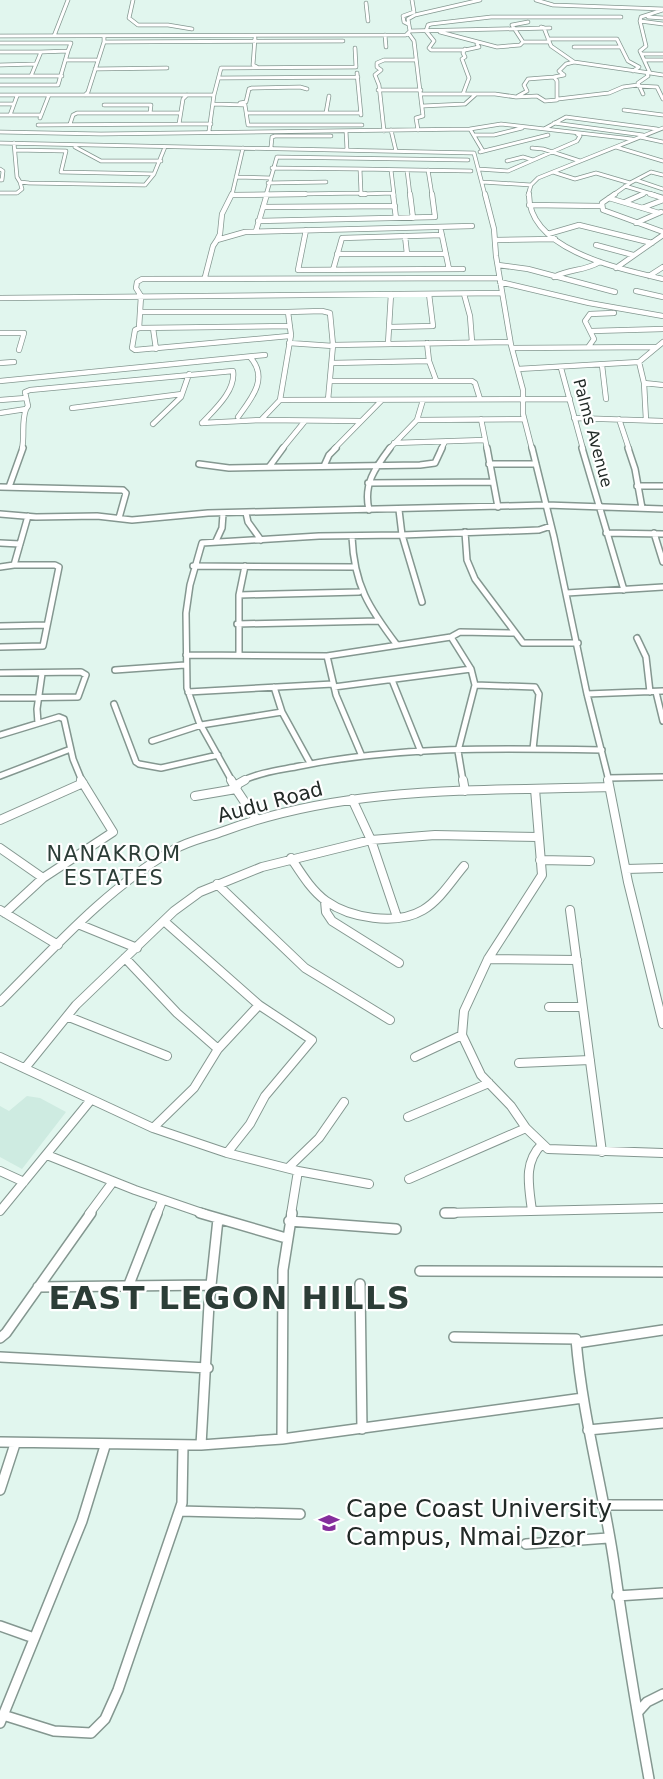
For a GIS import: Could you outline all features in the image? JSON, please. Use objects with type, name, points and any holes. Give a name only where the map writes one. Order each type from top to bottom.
[{"type":"street","points":[[54,36],[68,0]]},
{"type":"street","points":[[133,0],[129,18],[138,26],[192,28]]},
{"type":"street","points":[[408,24],[404,22],[403,16],[414,11],[412,0]]},
{"type":"street","points":[[418,130],[416,118],[423,116],[423,106],[414,41],[408,19],[415,15],[480,0]]},
{"type":"street","points":[[536,0],[553,5],[599,2]]},
{"type":"street","points":[[366,3],[368,21]]},
{"type":"street","points":[[585,3],[663,10]]},
{"type":"street","points":[[640,21],[640,18],[663,10]]},
{"type":"street","points":[[426,31],[428,26],[440,21],[470,18],[560,21],[621,17]]},
{"type":"street","points":[[645,17],[663,18]]},
{"type":"street","points":[[513,28],[513,24],[526,20],[544,28],[548,41],[574,62]]},
{"type":"street","points":[[640,21],[663,24]]},
{"type":"street","points":[[640,21],[646,43],[646,46],[640,49],[649,73]]},
{"type":"street","points":[[513,28],[523,42]]},
{"type":"street","points":[[0,36],[385,35],[436,30],[550,28]]},
{"type":"street","points":[[436,30],[474,42],[502,47],[520,45],[523,42],[617,39],[628,61],[639,67],[633,71]]},
{"type":"street","points":[[426,31],[434,40],[430,50],[465,50],[479,47],[474,42]]},
{"type":"street","points":[[385,35],[386,47]]},
{"type":"street","points":[[84,95],[88,92],[104,36]]},
{"type":"street","points":[[254,36],[256,41],[253,65],[257,67]]},
{"type":"street","points":[[104,42],[343,41]]},
{"type":"street","points":[[463,94],[469,78],[460,59],[465,57],[464,48],[474,42]]},
{"type":"street","points":[[0,43],[71,43],[72,45],[58,84],[0,85]]},
{"type":"street","points":[[574,47],[621,47]]},
{"type":"street","points":[[355,48],[362,125],[360,131]]},
{"type":"street","points":[[0,52],[68,51]]},
{"type":"street","points":[[31,76],[41,52]]},
{"type":"street","points":[[642,54],[663,54]]},
{"type":"street","points":[[67,60],[96,60]]},
{"type":"street","points":[[384,131],[379,114],[379,87],[375,75],[381,69],[377,67],[378,62],[415,60]]},
{"type":"street","points":[[644,60],[663,60]]},
{"type":"street","points":[[516,97],[527,91],[524,85],[530,80],[528,78],[564,75],[559,71],[567,63],[574,62],[663,75]]},
{"type":"street","points":[[0,65],[35,64]]},
{"type":"street","points":[[209,131],[214,95],[222,68],[356,67]]},
{"type":"street","points":[[95,69],[167,68]]},
{"type":"street","points":[[299,77],[300,68]]},
{"type":"street","points":[[638,85],[649,73]]},
{"type":"street","points":[[0,76],[62,76]]},
{"type":"street","points":[[554,76],[557,81],[558,99]]},
{"type":"street","points":[[250,77],[249,86],[252,88]]},
{"type":"street","points":[[219,78],[358,77]]},
{"type":"street","points":[[25,96],[31,85]]},
{"type":"street","points":[[378,90],[537,96],[545,101],[609,93],[623,87],[638,85],[657,87],[663,99]]},
{"type":"street","points":[[638,85],[643,94]]},
{"type":"street","points":[[214,104],[246,102],[249,89],[252,88],[300,87],[307,90]]},
{"type":"street","points":[[423,106],[465,104],[475,94]]},
{"type":"street","points":[[0,95],[214,95]]},
{"type":"street","points":[[179,124],[183,99],[187,95]]},
{"type":"street","points":[[10,115],[17,96]]},
{"type":"street","points":[[35,132],[49,96]]},
{"type":"street","points":[[326,113],[329,96]]},
{"type":"street","points":[[238,103],[245,105],[248,124],[362,125]]},
{"type":"street","points":[[0,104],[14,104]]},
{"type":"street","points":[[104,105],[151,105],[150,113]]},
{"type":"street","points":[[624,110],[663,115]]},
{"type":"street","points":[[70,124],[73,115],[77,113],[180,113]]},
{"type":"street","points":[[248,113],[361,113]]},
{"type":"street","points":[[0,115],[41,115]]},
{"type":"street","points":[[544,129],[566,117],[661,129]]},
{"type":"street","points":[[554,123],[645,135]]},
{"type":"street","points":[[38,125],[211,124]]},
{"type":"street","points":[[0,132],[101,134],[209,131],[384,131],[470,129],[501,124],[634,140]]},
{"type":"street","points":[[475,135],[494,135],[527,127]]},
{"type":"street","points":[[470,129],[483,151]]},
{"type":"street","points":[[661,129],[536,179],[528,195],[529,206],[538,223],[555,239],[616,268],[663,279]]},
{"type":"street","points":[[391,130],[396,151]]},
{"type":"street","points":[[346,131],[347,150]]},
{"type":"street","points":[[478,169],[508,171],[577,141],[580,136],[577,134]]},
{"type":"street","points":[[0,143],[215,150],[243,148],[474,153],[548,135]]},
{"type":"street","points":[[271,147],[272,136],[332,136]]},
{"type":"street","points":[[297,136],[297,150]]},
{"type":"street","points":[[321,136],[321,148]]},
{"type":"street","points":[[640,137],[663,147]]},
{"type":"street","points":[[649,140],[663,142]]},
{"type":"street","points":[[0,193],[17,193],[22,189],[17,177],[14,143]]},
{"type":"street","points":[[73,146],[101,161],[161,161]]},
{"type":"street","points":[[20,182],[143,185],[148,183],[154,174],[165,147]]},
{"type":"street","points":[[616,147],[663,161]]},
{"type":"street","points":[[205,277],[212,250],[220,234],[222,214],[232,195],[243,148]]},
{"type":"street","points":[[532,148],[580,161]]},
{"type":"street","points":[[15,150],[64,150],[67,152],[61,172],[154,174]]},
{"type":"street","points":[[474,153],[494,229],[511,345],[523,390],[524,419],[567,593],[587,694],[602,750],[626,869],[663,1024]]},
{"type":"street","points":[[256,231],[272,168],[275,159],[279,157],[468,160]]},
{"type":"street","points":[[507,161],[523,157],[533,160]]},
{"type":"street","points":[[361,194],[364,158]]},
{"type":"street","points":[[91,184],[101,161]]},
{"type":"street","points":[[272,168],[471,171]]},
{"type":"street","points":[[0,169],[3,171],[2,180],[0,180]]},
{"type":"street","points":[[327,169],[327,194]]},
{"type":"street","points":[[529,206],[601,206],[625,186],[657,169]]},
{"type":"street","points":[[391,170],[396,218]]},
{"type":"street","points":[[407,170],[413,218]]},
{"type":"street","points":[[258,221],[435,217],[428,170]]},
{"type":"street","points":[[651,171],[663,175]]},
{"type":"street","points":[[552,172],[574,180],[596,173],[630,183]]},
{"type":"street","points":[[236,177],[326,182]]},
{"type":"street","points":[[636,180],[663,189]]},
{"type":"street","points":[[482,182],[531,185]]},
{"type":"street","points":[[625,186],[663,199]]},
{"type":"street","points":[[232,195],[393,193]]},
{"type":"street","points":[[625,202],[645,193]]},
{"type":"street","points":[[609,198],[661,216]]},
{"type":"street","points":[[642,208],[663,199]]},
{"type":"street","points":[[263,207],[395,206]]},
{"type":"street","points":[[601,206],[608,214],[663,234],[616,268]]},
{"type":"street","points":[[636,223],[661,216]]},
{"type":"street","points":[[548,234],[579,225],[652,243]]},
{"type":"street","points":[[217,240],[256,231],[472,226]]},
{"type":"street","points":[[441,227],[449,269]]},
{"type":"street","points":[[306,230],[297,269],[464,269]]},
{"type":"street","points":[[333,270],[342,238],[442,235]]},
{"type":"street","points":[[405,236],[408,254]]},
{"type":"street","points":[[495,240],[555,239]]},
{"type":"street","points":[[596,245],[633,255]]},
{"type":"street","points":[[337,254],[446,254]]},
{"type":"street","points":[[554,277],[567,271],[586,270],[600,262]]},
{"type":"street","points":[[498,265],[528,268],[615,292]]},
{"type":"street","points":[[649,276],[663,267]]},
{"type":"street","points":[[139,328],[141,296],[136,288],[140,279],[205,277],[500,280],[589,303],[663,316]]},
{"type":"street","points":[[636,291],[663,297]]},
{"type":"street","points":[[0,298],[502,293]]},
{"type":"street","points":[[388,344],[391,294]]},
{"type":"street","points":[[390,327],[433,326],[429,294]]},
{"type":"street","points":[[464,294],[470,316],[472,342]]},
{"type":"street","points":[[140,312],[322,311],[330,313],[333,345],[328,400]]},
{"type":"street","points":[[261,420],[280,400],[289,343],[288,312]]},
{"type":"street","points":[[589,346],[594,339],[585,321],[590,314],[614,314]]},
{"type":"street","points":[[289,336],[135,351],[132,348],[135,330],[139,328],[290,326]]},
{"type":"street","points":[[153,328],[156,348]]},
{"type":"street","points":[[592,331],[663,329]]},
{"type":"street","points":[[0,333],[24,333],[19,350]]},
{"type":"street","points":[[289,343],[333,345],[472,342],[656,348],[663,351]]},
{"type":"street","points":[[518,369],[639,362],[663,342]]},
{"type":"street","points":[[428,344],[429,361],[436,380]]},
{"type":"street","points":[[0,381],[265,355]]},
{"type":"street","points":[[238,417],[257,388],[261,373],[259,365],[250,357]]},
{"type":"street","points":[[332,363],[429,361]]},
{"type":"street","points":[[0,363],[14,362]]},
{"type":"street","points":[[639,362],[644,383],[646,420]]},
{"type":"street","points":[[602,365],[606,399]]},
{"type":"street","name":"Palms Avenue","points":[[561,368],[598,506],[624,590]]},
{"type":"street","points":[[9,488],[20,464],[25,428],[22,418],[28,406],[26,392],[30,390],[229,370],[235,372],[234,378],[222,400],[202,423],[261,420],[361,421]]},
{"type":"street","points":[[153,424],[182,394],[189,374]]},
{"type":"street","points":[[331,381],[473,381],[480,399]]},
{"type":"street","points":[[644,383],[663,385]]},
{"type":"street","points":[[72,408],[182,394]]},
{"type":"street","points":[[0,400],[26,398]]},
{"type":"street","points":[[280,400],[570,399]]},
{"type":"street","points":[[324,466],[328,455],[382,400]]},
{"type":"street","points":[[369,510],[366,497],[368,483],[376,465],[394,442],[417,420],[423,400]]},
{"type":"street","points":[[0,413],[26,409]]},
{"type":"street","points":[[574,418],[663,422]]},
{"type":"street","points":[[481,419],[498,507]]},
{"type":"street","points":[[417,420],[524,419]]},
{"type":"street","points":[[619,419],[635,469],[642,508]]},
{"type":"street","points":[[269,467],[305,421]]},
{"type":"street","points":[[394,442],[484,440]]},
{"type":"street","points":[[199,464],[229,468],[435,464],[445,442]]},
{"type":"street","points":[[489,464],[536,464]]},
{"type":"street","points":[[368,483],[492,482]]},
{"type":"street","points":[[637,486],[663,486]]},
{"type":"street","points":[[0,487],[123,490],[126,493],[119,518]]},
{"type":"street","points":[[0,514],[81,515],[142,520],[182,514],[546,505],[663,509]]},
{"type":"street","points":[[399,510],[402,535],[422,602]]},
{"type":"street","points":[[246,513],[248,522],[261,540]]},
{"type":"street","points":[[216,541],[222,528],[223,514]]},
{"type":"street","points":[[14,566],[28,516]]},
{"type":"street","points":[[256,819],[236,789],[201,725],[188,692],[183,642],[185,611],[193,566],[202,543],[539,530],[551,526]]},
{"type":"street","points":[[539,530],[554,537]]},
{"type":"street","points":[[465,532],[468,567],[477,583],[523,643],[578,643]]},
{"type":"street","points":[[606,533],[663,534]]},
{"type":"street","points":[[654,533],[663,562]]},
{"type":"street","points":[[352,537],[353,567],[359,592],[397,645]]},
{"type":"street","points":[[0,543],[20,544]]},
{"type":"street","points":[[193,566],[353,567]]},
{"type":"street","points":[[239,655],[237,624],[239,595],[245,566]]},
{"type":"street","points":[[0,567],[59,567],[42,646],[0,647]]},
{"type":"street","points":[[567,593],[662,588]]},
{"type":"street","points":[[239,595],[359,592]]},
{"type":"street","points":[[237,624],[379,621]]},
{"type":"street","points":[[0,626],[46,625]]},
{"type":"street","points":[[186,655],[327,656],[451,637],[460,632],[514,633]]},
{"type":"street","points":[[451,637],[471,669],[475,685],[458,751],[465,791]]},
{"type":"street","points":[[637,638],[646,657],[646,671],[656,692],[663,721]]},
{"type":"street","points":[[327,656],[333,685],[361,754]]},
{"type":"street","points":[[115,670],[185,665]]},
{"type":"street","points":[[188,692],[333,685],[392,680],[471,669]]},
{"type":"street","points":[[0,673],[81,672],[86,675],[78,697],[0,698]]},
{"type":"street","points":[[38,723],[42,674]]},
{"type":"street","points":[[392,680],[421,752]]},
{"type":"street","points":[[475,685],[535,687],[539,694],[533,749]]},
{"type":"street","points":[[274,687],[282,712],[310,763]]},
{"type":"street","points":[[587,694],[656,692]]},
{"type":"street","points":[[114,704],[136,762],[143,766],[152,769],[161,768],[218,755]]},
{"type":"street","points":[[152,741],[201,725],[282,712]]},
{"type":"street","points":[[0,735],[59,717],[64,719],[69,740],[68,750],[83,783],[113,832],[43,879],[2,911],[58,945]]},
{"type":"street","points":[[195,796],[236,789],[242,781],[250,778],[310,763],[361,754],[533,749],[602,750]]},
{"type":"street","points":[[0,777],[68,750]]},
{"type":"street","points":[[608,778],[663,777]]},
{"type":"street","points":[[0,820],[83,783]]},
{"type":"street","name":"Audu Road","points":[[1,1000],[78,924],[134,876],[175,849],[256,819],[352,799],[414,792],[609,787]]},
{"type":"street","points":[[535,789],[542,875],[488,959],[464,1011],[462,1035],[478,1071],[542,1144],[554,1150],[663,1153]]},
{"type":"street","points":[[352,799],[371,840],[397,917]]},
{"type":"street","points":[[26,1068],[69,1017],[76,1005],[186,900],[217,884],[291,858],[371,840],[472,834],[538,837]]},
{"type":"street","points":[[0,848],[43,879]]},
{"type":"street","points":[[291,858],[307,882],[325,901],[348,913],[378,918],[397,917],[423,910],[464,866]]},
{"type":"street","points":[[540,860],[590,861]]},
{"type":"street","points":[[626,869],[663,868]]},
{"type":"street","points":[[217,884],[305,968],[390,1020]]},
{"type":"street","points":[[325,901],[326,912],[332,921],[399,963]]},
{"type":"street","points":[[570,910],[602,1152]]},
{"type":"street","points":[[164,921],[259,1005],[312,1040],[265,1096],[250,1124],[227,1153]]},
{"type":"street","points":[[78,924],[137,948]]},
{"type":"street","points":[[125,958],[177,1013],[218,1049]]},
{"type":"street","points":[[488,959],[577,960]]},
{"type":"street","points":[[153,1128],[194,1088],[218,1049],[259,1005]]},
{"type":"street","points":[[549,1007],[582,1007]]},
{"type":"street","points":[[69,1017],[167,1056]]},
{"type":"street","points":[[415,1057],[462,1035]]},
{"type":"street","points":[[0,1058],[153,1128],[227,1153],[298,1171],[369,1184]]},
{"type":"street","points":[[519,1063],[590,1060]]},
{"type":"street","points":[[408,1117],[489,1083]]},
{"type":"street","points":[[0,1211],[90,1101]]},
{"type":"street","points":[[288,1168],[302,1159],[329,1126],[344,1102]]},
{"type":"street","points":[[409,1179],[526,1128]]},
{"type":"street","points":[[532,1211],[529,1160],[542,1144]]},
{"type":"street","points":[[47,1155],[112,1183],[162,1201],[286,1238]]},
{"type":"street","points":[[0,1171],[24,1182]]},
{"type":"street","points":[[282,1439],[283,1270],[286,1238],[298,1171]]},
{"type":"street","points":[[0,1338],[6,1333],[112,1183]]},
{"type":"street","points":[[128,1287],[162,1201]]},
{"type":"street","points":[[445,1213],[663,1208]]},
{"type":"street","points":[[201,1445],[208,1368],[210,1285],[218,1219]]},
{"type":"street","points":[[289,1221],[396,1229]]},
{"type":"street","points":[[420,1271],[663,1272]]},
{"type":"street","points":[[360,1284],[362,1429]]},
{"type":"street","points":[[38,1287],[210,1285]]},
{"type":"street","points":[[577,1343],[663,1330]]},
{"type":"street","points":[[454,1336],[574,1337],[577,1343],[588,1430],[649,1779]]},
{"type":"street","points":[[0,1357],[208,1368]]},
{"type":"street","points":[[0,1442],[183,1446],[282,1439],[583,1398]]},
{"type":"street","points":[[588,1430],[663,1423]]},
{"type":"street","points":[[0,1490],[15,1444]]},
{"type":"street","points":[[105,1446],[82,1521],[2,1719],[54,1731],[91,1733],[105,1719],[118,1690],[173,1525],[180,1511],[183,1496],[183,1446]]},
{"type":"street","points":[[602,1505],[663,1505]]},
{"type":"street","points":[[180,1511],[300,1514]]},
{"type":"street","points":[[526,1544],[608,1538]]},
{"type":"street","points":[[617,1596],[663,1593]]},
{"type":"street","points":[[0,1626],[34,1638]]},
{"type":"street","points":[[638,1712],[648,1702],[663,1694]]},
{"type":"shaded area","points":[[27,1096],[40,1098],[66,1112],[22,1169],[0,1157],[0,1106],[9,1111]]},
{"type":"place","name":"Cape Coast University Campus, Nmai Dzor","points":[[329,1523]]},
{"type":"district","name":"NANAKROM ESTATES","points":[[114,866]]},
{"type":"district","name":"EAST LEGON HILLS","points":[[230,1298]]}]
